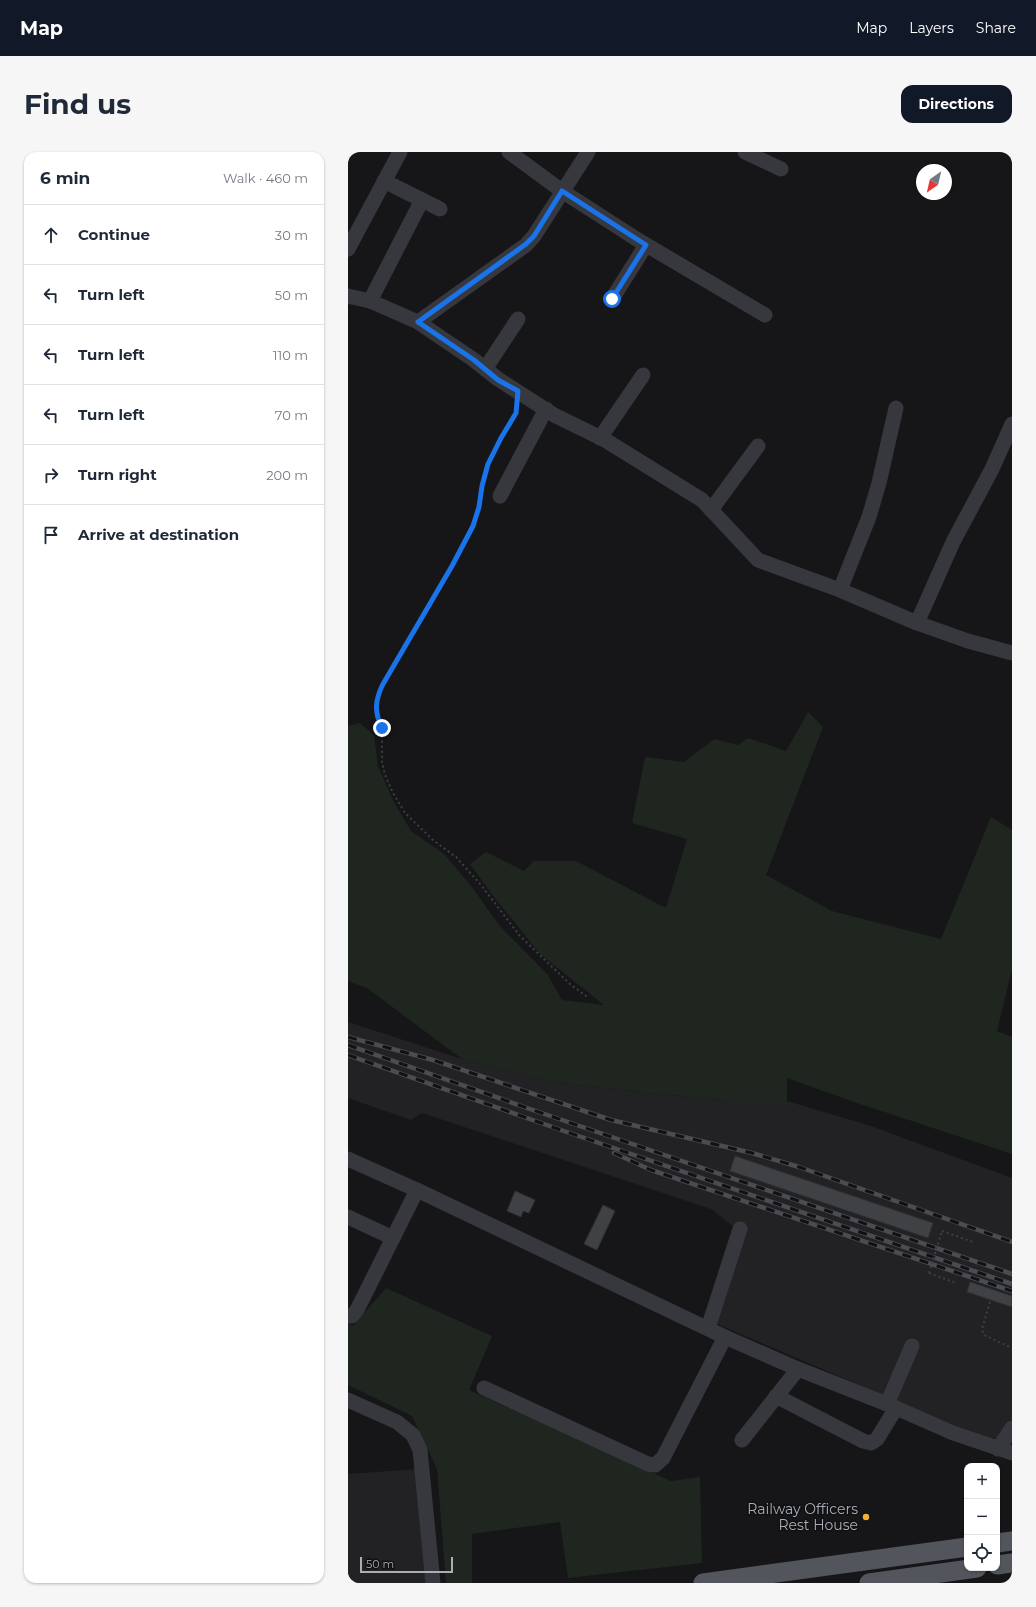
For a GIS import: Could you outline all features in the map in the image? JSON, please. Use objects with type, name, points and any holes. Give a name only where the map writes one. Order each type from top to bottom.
[{"type":"main road","points":[[1000,1543],[1012,1541]]},
{"type":"main road","points":[[703,1583],[797,1577],[964,1548]]},
{"type":"main road","points":[[1000,1565],[1012,1563]]},
{"type":"main road","points":[[869,1583],[964,1570]]},
{"type":"street","points":[[348,249],[400,152]]},
{"type":"street","points":[[509,152],[562,191],[646,245],[765,315]]},
{"type":"street","points":[[418,322],[526,244],[534,236],[588,152]]},
{"type":"street","points":[[745,152],[780,169]]},
{"type":"street","points":[[384,181],[440,209]]},
{"type":"street","points":[[370,301],[422,200]]},
{"type":"street","points":[[612,299],[646,245]]},
{"type":"street","points":[[348,296],[370,301],[418,322],[485,369],[498,380],[546,409],[600,438],[702,500],[758,560],[840,590],[917,623],[968,641],[1012,652]]},
{"type":"street","points":[[485,369],[518,319]]},
{"type":"street","points":[[600,438],[643,376]]},
{"type":"street","points":[[840,590],[870,517],[896,408]]},
{"type":"street","points":[[500,496],[546,409]]},
{"type":"street","points":[[917,623],[953,542],[992,469],[1012,424]]},
{"type":"street","points":[[711,510],[758,446]]},
{"type":"street","points":[[348,1159],[417,1190],[725,1337],[798,1370],[892,1406],[953,1433],[1005,1451],[1012,1428]]},
{"type":"street","points":[[348,1316],[352,1316],[357,1310],[417,1190]]},
{"type":"street","points":[[348,1217],[393,1238]]},
{"type":"street","points":[[708,1328],[740,1229]]},
{"type":"street","points":[[484,1388],[648,1464],[655,1464],[663,1458],[725,1337]]},
{"type":"street","points":[[776,1396],[863,1441],[871,1443],[877,1439],[892,1406],[912,1346]]},
{"type":"street","points":[[742,1440],[798,1370]]},
{"type":"street","points":[[348,1400],[397,1422],[413,1435],[420,1450],[432,1583]]},
{"type":"path","points":[[518,391],[516,413],[488,464],[482,486],[479,507],[473,526],[452,566],[377,696],[377,718],[382,728],[382,762],[385,775],[393,793],[405,813],[433,840],[456,857],[481,885],[520,936],[571,985],[589,998]]},
{"type":"path","points":[[956,1283],[929,1273],[942,1231],[973,1242]]},
{"type":"path","points":[[990,1302],[982,1329],[984,1334],[1012,1348]]},
{"type":"shaded area","points":[[808,712],[823,727],[766,875],[832,911],[941,939],[991,817],[1012,830],[1012,969],[997,1031],[1012,1037],[1012,1154],[854,1102],[787,1078],[787,1101],[729,1101],[557,1083],[462,1059],[367,988],[348,981],[348,726],[360,723],[374,735],[378,767],[395,804],[411,831],[444,854],[472,887],[499,925],[548,975],[562,1000],[604,1005],[540,954],[494,897],[470,864],[486,852],[524,871],[534,861],[576,861],[666,908],[687,839],[632,823],[645,757],[684,762],[714,739],[738,745],[748,738],[786,751]]},
{"type":"shaded area","points":[[348,1022],[462,1059],[557,1083],[729,1101],[787,1101],[871,1126],[1012,1178],[1012,1442],[976,1435],[708,1320],[738,1230],[711,1209],[422,1113],[411,1120],[348,1098]]},
{"type":"shaded area","points":[[386,1288],[492,1336],[469,1390],[671,1481],[700,1477],[702,1563],[568,1578],[560,1522],[472,1534],[472,1583],[446,1583],[437,1469],[412,1416],[348,1385],[348,1324],[353,1326]]},
{"type":"shaded area","points":[[418,1469],[431,1583],[348,1583],[348,1474]]},
{"type":"building","points":[[735,1156],[933,1223],[928,1238],[730,1171]]},
{"type":"building","points":[[515,1191],[535,1200],[529,1213],[523,1211],[521,1217],[507,1211]]},
{"type":"building","points":[[603,1205],[615,1211],[597,1250],[584,1244]]},
{"type":"building","points":[[970,1282],[1012,1296],[1012,1307],[967,1292]]},
{"type":"railway","points":[[348,1037],[433,1060],[611,1120],[752,1153],[799,1167],[1012,1242]]},
{"type":"railway","points":[[348,1045],[1012,1274]]},
{"type":"railway","points":[[348,1055],[561,1130],[1012,1284]]},
{"type":"railway","points":[[614,1153],[651,1170],[1012,1291]]},
{"type":"place","name":"Railway Officers Rest House","points":[[866,1517]]},
{"type":"route","points":[[382,728],[377,718],[377,696],[452,566],[473,526],[479,507],[482,486],[488,464],[516,413],[518,391],[498,380],[474,360],[418,322],[526,244],[534,236],[562,191],[646,245],[612,299]]}]
